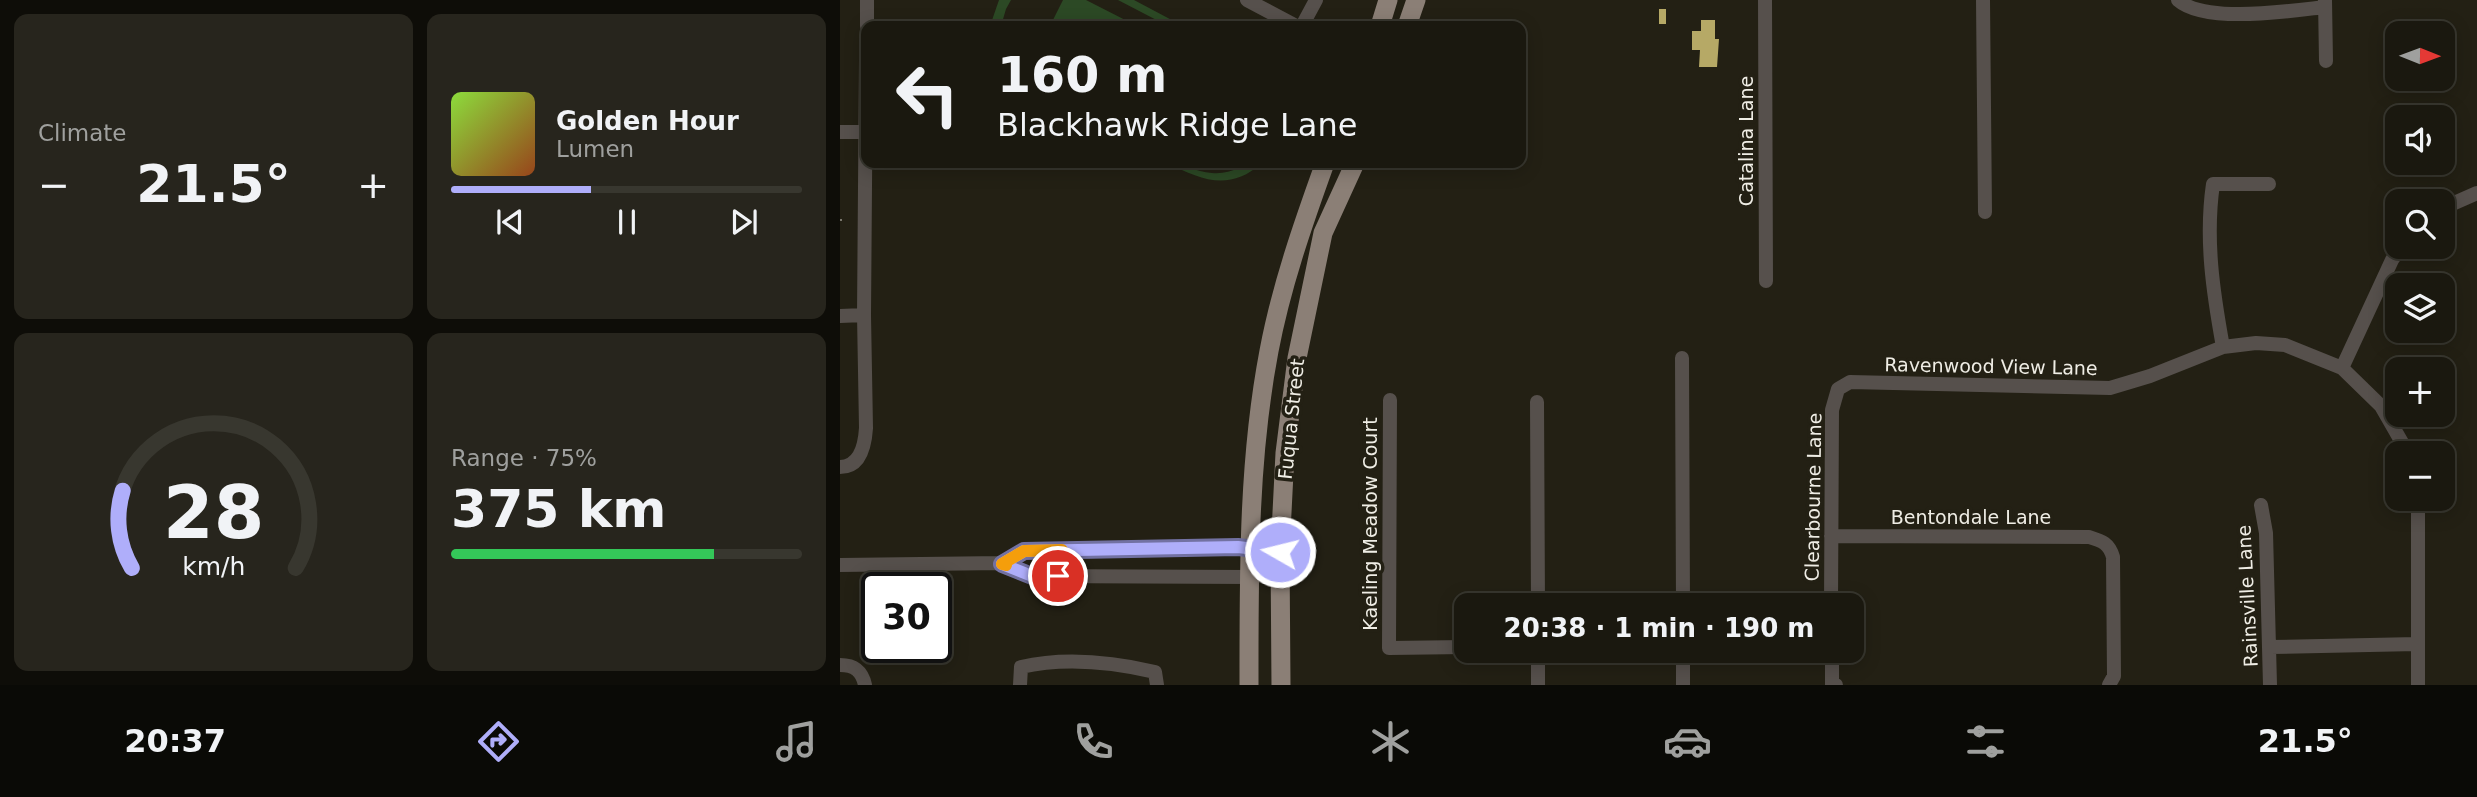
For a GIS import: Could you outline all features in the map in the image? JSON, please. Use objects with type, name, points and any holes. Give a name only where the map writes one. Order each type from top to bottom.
[{"type":"main road","points":[[1382,21],[1388,0]]},
{"type":"main road","points":[[1408,21],[1416,0]]},
{"type":"main road","name":"Fuqua Street","points":[[1250,685],[1249,547],[1256,440],[1269,350],[1295,247],[1323,168]]},
{"type":"main road","name":"Fuqua Street","points":[[1281,685],[1280,562],[1285,453],[1297,358],[1323,233],[1353,168]]},
{"type":"street","points":[[867,0],[867,21]]},
{"type":"street","points":[[1247,0],[1287,21]]},
{"type":"street","points":[[1305,21],[1316,0]]},
{"type":"street","name":"Catalina Lane","points":[[1765,0],[1766,281]]},
{"type":"street","points":[[1983,0],[1985,212]]},
{"type":"street","points":[[2178,0],[2187,8],[2229,15],[2325,4],[2326,61]]},
{"type":"street","points":[[840,132],[861,132]]},
{"type":"street","points":[[840,467],[855,462],[865,444],[866,168]]},
{"type":"street","points":[[2222,346],[2210,260],[2209,211],[2213,184],[2269,184]]},
{"type":"street","points":[[2455,203],[2477,193]]},
{"type":"street","points":[[2393,259],[2342,368],[2381,406],[2401,441]]},
{"type":"street","points":[[840,316],[864,316]]},
{"type":"street","name":"Ravenwood View Lane","points":[[1838,390],[1850,383],[2110,388],[2150,376],[2222,346],[2256,343],[2285,345],[2342,368]]},
{"type":"street","points":[[1682,358],[1683,593]]},
{"type":"street","name":"Clearbourne Lane","points":[[1831,593],[1832,410],[1838,390]]},
{"type":"street","name":"Kaeling Meadow Court","points":[[1390,400],[1389,648],[1454,647]]},
{"type":"street","points":[[1537,402],[1538,593]]},
{"type":"street","name":"Rainsville Lane","points":[[2261,505],[2266,533],[2270,685]]},
{"type":"street","points":[[2418,511],[2418,685]]},
{"type":"street","name":"Bentondale Lane","points":[[1831,536],[2089,537],[2109,546],[2113,557],[2114,676],[2110,685]]},
{"type":"street","points":[[1002,564],[1024,551],[1249,547],[1280,562]]},
{"type":"street","points":[[840,565],[1002,564],[1032,576],[1249,577],[1280,562]]},
{"type":"street","points":[[2270,647],[2417,644]]},
{"type":"street","points":[[1020,685],[1021,667],[1053,661],[1119,663],[1156,678]]},
{"type":"street","points":[[1538,663],[1538,685]]},
{"type":"street","points":[[1683,663],[1683,685]]},
{"type":"street","points":[[1833,663],[1834,685]]},
{"type":"street","points":[[840,665],[850,665],[859,670],[865,685]]},
{"type":"green space","points":[[999,0],[1011,0],[1002,21],[992,21]]},
{"type":"green space","points":[[1063,0],[1086,0],[1127,21],[1052,21]]},
{"type":"green space","points":[[1118,0],[1134,0],[1174,21],[1158,21]]},
{"type":"green space","points":[[1178,168],[1219,173],[1255,168],[1238,178],[1227,180],[1192,174]]},
{"type":"building","points":[[1659,9],[1666,9],[1666,24],[1659,24]]},
{"type":"building","points":[[1701,20],[1715,20],[1715,39],[1719,39],[1717,67],[1699,67],[1700,50],[1692,50],[1692,31],[1701,31]]},
{"type":"slow traffic","points":[[1006,565],[1002,564],[1024,551],[1062,550]]},
{"type":"route","points":[[1058,576],[1032,576],[1002,564],[1024,551],[1249,547],[1280,552]]}]
